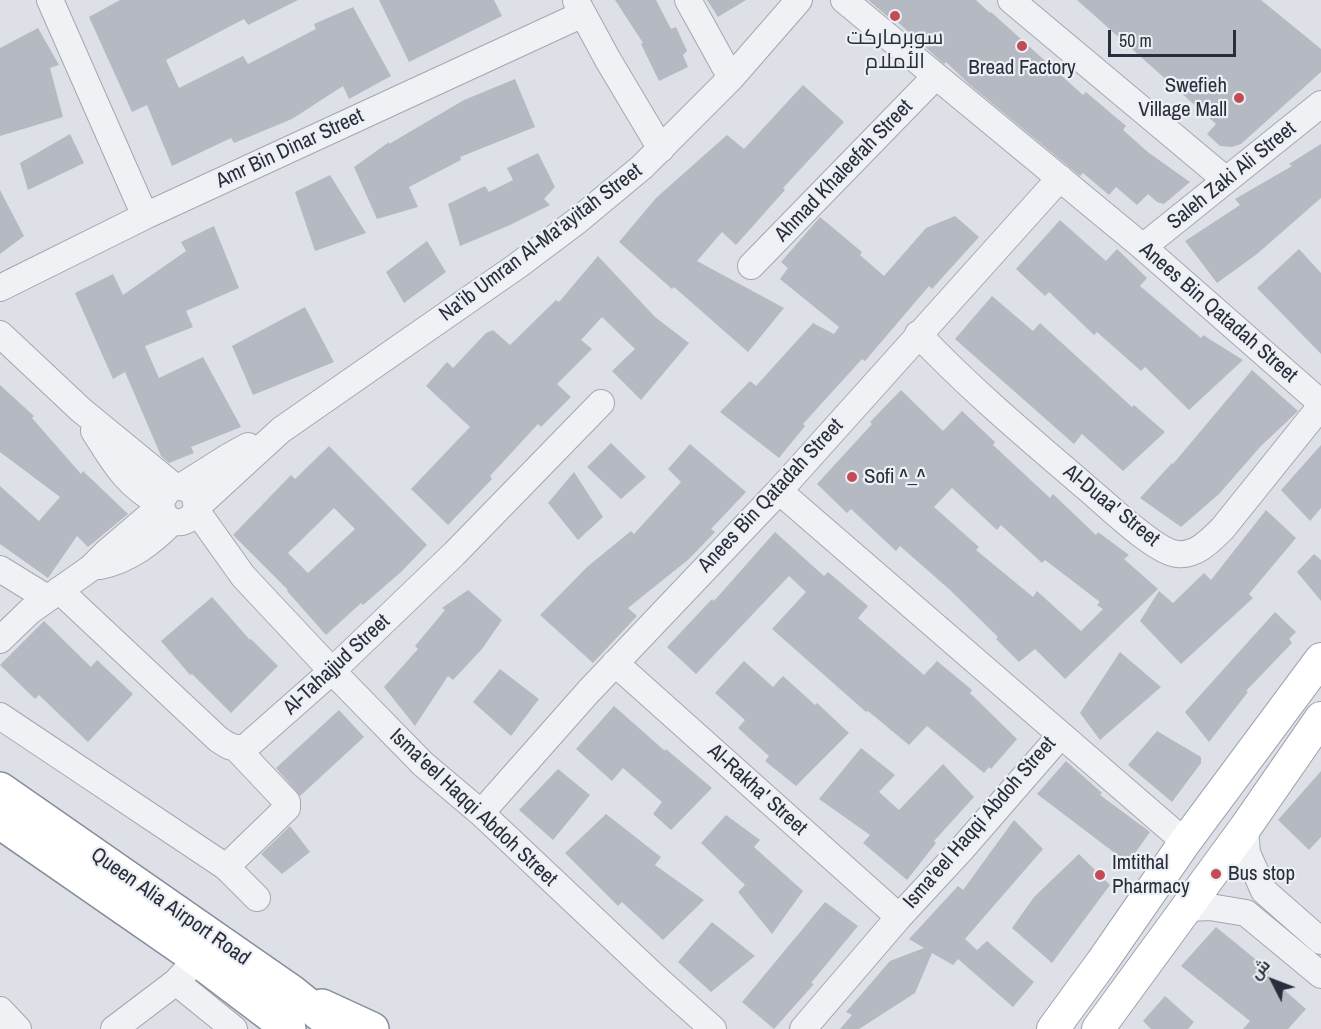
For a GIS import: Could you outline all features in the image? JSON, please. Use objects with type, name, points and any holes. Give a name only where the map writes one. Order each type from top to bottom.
[{"type":"highway","name":"Queen Alia Airport Road","points":[[0,789],[292,992],[339,1029]]},
{"type":"highway","name":"Queen Alia Airport Road","points":[[0,822],[186,970],[286,1027]]},
{"type":"highway","points":[[292,992],[372,1029]]},
{"type":"main road","points":[[1053,1029],[1185,842],[1321,659]]},
{"type":"main road","points":[[1098,1029],[1245,828],[1321,718]]},
{"type":"street","points":[[50,0],[145,216]]},
{"type":"street","points":[[688,0],[731,78]]},
{"type":"street","name":"Na'ib Umran Al-Ma'ayitah Street","points":[[0,640],[53,594],[91,568],[112,548],[178,505],[281,430],[518,266],[577,221],[661,149],[731,78],[800,0]]},
{"type":"street","name":"Anees Bin Qatadah Street","points":[[844,0],[1143,247],[1321,405]]},
{"type":"street","points":[[1011,0],[1226,180]]},
{"type":"street","points":[[579,7],[661,149]]},
{"type":"street","name":"Amr Bin Dinar Street","points":[[0,288],[579,7]]},
{"type":"street","name":"Ahmad Khaleefah Street","points":[[751,266],[936,76]]},
{"type":"street","name":"Saleh Zaki Ali Street","points":[[1143,247],[1321,104]]},
{"type":"street","name":"Anees Bin Qatadah Street","points":[[481,813],[615,663],[779,491],[1060,178]]},
{"type":"street","points":[[0,334],[81,410],[130,483],[140,492],[178,505]]},
{"type":"street","name":"Al-Duaa' Street","points":[[918,334],[955,373],[1094,494],[1140,533],[1174,554],[1190,554],[1206,544],[1223,528],[1321,405]]},
{"type":"street","name":"Al-Tahajjud Street","points":[[237,749],[253,742],[332,671],[454,554],[601,403]]},
{"type":"street","name":"Isma'eel Haqqi Abdoh Street","points":[[779,491],[1060,735],[898,917],[803,1029]]},
{"type":"street","name":"Isma'eel Haqqi Abdoh Street","points":[[178,505],[332,671],[423,764],[481,813],[713,1029]]},
{"type":"street","points":[[0,569],[53,594],[218,739],[237,749],[287,802],[287,808],[226,867]]},
{"type":"street","name":"Al-Rakha' Street","points":[[615,663],[898,917]]},
{"type":"street","points":[[0,716],[226,867],[257,898]]},
{"type":"street","points":[[1060,735],[1185,842]]},
{"type":"street","points":[[1245,828],[1247,853],[1264,891],[1321,941]]},
{"type":"street","points":[[1246,913],[1252,898],[1264,891]]},
{"type":"street","points":[[1186,908],[1210,907],[1246,913],[1321,975]]},
{"type":"street","points":[[114,1029],[186,970],[234,1029]]},
{"type":"street","points":[[0,1010],[18,1029]]},
{"type":"building","points":[[120,0],[298,0],[248,25],[244,19],[166,60],[179,88],[243,56],[248,64],[316,29],[314,24],[353,7],[391,76],[349,99],[343,86],[292,119],[234,143],[231,138],[172,166],[147,105],[132,112],[89,17]]},
{"type":"building","points":[[379,0],[494,0],[502,16],[409,62]]},
{"type":"building","points":[[615,0],[656,0],[671,29],[676,27],[687,51],[683,55],[688,67],[659,81],[641,44],[643,43]]},
{"type":"building","points":[[707,0],[746,0],[718,17]]},
{"type":"building","points":[[868,0],[976,0],[1083,95],[1086,92],[1126,126],[1123,130],[1149,153],[1190,182],[1164,204],[1157,202],[1148,194],[1137,205],[1116,187],[1109,195],[1083,173],[1080,176],[970,85],[946,62],[944,64],[893,18],[892,20]]},
{"type":"building","name":"Swefieh Village Mall","points":[[1077,0],[1261,0],[1321,49],[1321,72],[1241,144],[1232,147],[1220,146],[1207,134],[1216,124]]},
{"type":"building","points":[[38,28],[59,65],[50,68],[63,117],[0,136],[0,48]]},
{"type":"building","points":[[515,79],[535,127],[460,157],[461,160],[409,187],[418,207],[377,219],[354,167],[389,142],[389,144],[464,100]]},
{"type":"building","points":[[803,85],[844,122],[783,188],[785,190],[736,245],[722,232],[697,261],[784,308],[748,352],[619,242],[656,198],[727,135],[744,149]]},
{"type":"building","points":[[70,134],[84,163],[28,190],[20,163]]},
{"type":"building","points":[[1321,144],[1321,198],[1257,254],[1217,283],[1185,241],[1240,205],[1235,199],[1292,166],[1289,164]]},
{"type":"building","points":[[538,153],[555,187],[544,199],[550,205],[460,246],[448,204],[485,186],[489,192],[513,180],[507,168]]},
{"type":"building","points":[[330,175],[366,233],[315,251],[295,192]]},
{"type":"building","points":[[0,190],[24,236],[0,254]]},
{"type":"building","points":[[955,216],[979,237],[932,289],[929,286],[865,361],[862,359],[803,424],[805,426],[779,458],[720,412],[750,381],[756,386],[813,323],[834,334],[839,327],[780,279],[788,268],[781,262],[820,217],[862,252],[860,255],[884,276],[926,228]]},
{"type":"building","points":[[1060,220],[1106,261],[1117,249],[1147,278],[1140,286],[1201,338],[1203,335],[1243,360],[1189,410],[1145,367],[1141,371],[1097,332],[1094,335],[1049,292],[1045,296],[1016,269]]},
{"type":"building","points":[[214,226],[239,288],[186,311],[193,327],[145,346],[159,378],[203,357],[241,427],[191,447],[194,453],[169,463],[161,456],[125,372],[113,379],[75,293],[113,274],[123,295],[186,251],[181,242]]},
{"type":"building","points":[[427,241],[446,272],[404,303],[386,272]]},
{"type":"building","points":[[1299,249],[1321,273],[1321,354],[1257,288]]},
{"type":"building","points":[[598,256],[655,317],[689,343],[641,400],[612,371],[635,349],[602,317],[581,340],[592,349],[557,384],[571,397],[541,427],[538,424],[490,476],[492,479],[448,525],[411,489],[470,427],[426,386],[447,362],[453,368],[486,333],[493,330],[510,345],[556,300],[559,302]]},
{"type":"building","points":[[992,296],[1033,331],[1040,323],[1132,407],[1134,405],[1165,432],[1123,471],[1082,434],[1074,444],[955,339]]},
{"type":"building","points":[[305,307],[334,362],[253,395],[232,346]]},
{"type":"building","points":[[1252,370],[1298,411],[1260,447],[1219,494],[1181,527],[1140,498],[1173,464]]},
{"type":"building","points":[[0,385],[34,416],[32,418],[81,474],[83,471],[128,514],[88,547],[77,536],[48,578],[0,544],[0,486],[39,521],[60,497],[0,452]]},
{"type":"building","points":[[901,390],[943,431],[962,411],[995,442],[993,445],[1050,498],[1053,494],[1096,535],[1098,532],[1129,555],[1124,559],[1158,589],[1065,679],[1035,649],[1019,662],[996,639],[998,637],[950,590],[900,546],[896,551],[851,509],[847,513],[817,484],[872,424],[870,422]],"holes":[[[952,488],[997,530],[1001,525],[1042,563],[1045,560],[1100,602],[1097,605],[1103,609],[1081,631],[1037,591],[1033,597],[976,550],[979,547],[934,507]]]},
{"type":"building","points":[[611,443],[646,477],[621,499],[587,467]]},
{"type":"building","points":[[690,444],[746,492],[711,529],[715,532],[689,559],[628,608],[637,616],[593,663],[540,615],[587,567],[631,531],[634,534],[681,482],[668,469]]},
{"type":"building","points":[[1321,445],[1321,508],[1310,521],[1281,490]]},
{"type":"building","points":[[329,446],[427,545],[401,572],[363,605],[361,603],[326,635],[288,590],[233,535],[291,475],[295,479]],"holes":[[[334,508],[355,529],[308,573],[288,553]]]},
{"type":"building","points":[[574,472],[603,517],[578,540],[548,503]]},
{"type":"building","points":[[1266,510],[1296,538],[1249,594],[1253,598],[1181,664],[1140,621],[1159,591],[1173,603],[1204,573],[1211,580]]},
{"type":"building","points":[[775,532],[824,576],[828,572],[868,606],[858,618],[924,675],[937,661],[972,690],[970,693],[1017,739],[991,769],[989,767],[984,773],[927,726],[909,745],[868,711],[866,712],[772,629],[806,592],[789,576],[696,674],[667,647],[712,599],[714,601]]},
{"type":"building","points":[[1314,554],[1321,560],[1321,601],[1297,572]]},
{"type":"building","points":[[468,590],[502,620],[482,649],[453,680],[448,676],[415,726],[384,687],[418,649],[415,646],[445,610],[442,608]]},
{"type":"building","points":[[212,597],[250,640],[278,666],[231,713],[192,674],[190,675],[161,641]]},
{"type":"building","points":[[1275,612],[1296,632],[1289,639],[1292,643],[1246,691],[1248,692],[1209,742],[1185,712]]},
{"type":"building","points":[[44,621],[91,667],[97,660],[133,694],[88,742],[39,695],[35,699],[0,665]]},
{"type":"building","points":[[1120,652],[1161,687],[1100,740],[1080,713]]},
{"type":"building","points":[[744,661],[773,687],[783,676],[849,733],[796,786],[765,761],[769,756],[738,728],[745,720],[715,693]]},
{"type":"building","points":[[500,669],[539,699],[511,736],[473,702]]},
{"type":"building","points":[[614,706],[712,788],[671,830],[653,814],[662,802],[623,768],[612,781],[576,749]]},
{"type":"building","points":[[339,710],[364,737],[300,796],[276,768]]},
{"type":"building","points":[[1157,731],[1201,757],[1201,763],[1172,802],[1128,765]]},
{"type":"building","points":[[861,748],[895,775],[879,792],[899,810],[943,764],[974,797],[934,841],[936,843],[907,880],[863,843],[870,835],[819,799]]},
{"type":"building","points":[[1066,761],[1102,793],[1100,795],[1150,832],[1128,863],[1037,794]]},
{"type":"building","points":[[558,769],[590,795],[553,840],[519,810]]},
{"type":"building","points":[[1321,771],[1321,837],[1309,850],[1278,820]]},
{"type":"building","points":[[606,814],[661,857],[655,865],[704,900],[663,940],[622,902],[618,906],[565,853]]},
{"type":"building","points":[[726,815],[760,840],[754,847],[803,891],[772,934],[738,892],[745,885],[701,843]]},
{"type":"building","points":[[1014,820],[1043,849],[965,939],[977,950],[987,941],[1034,982],[1013,1007],[958,959],[953,965],[932,953],[915,993],[859,1029],[840,1029],[852,1015],[846,1012],[890,961],[924,948],[909,939],[958,886],[963,890]]},
{"type":"building","points":[[290,826],[310,852],[282,874],[261,854]]},
{"type":"building","points":[[1079,854],[1110,885],[1052,963],[1012,928],[1034,897]]},
{"type":"building","points":[[825,902],[858,926],[811,983],[814,984],[774,1029],[742,1002]]},
{"type":"building","points":[[712,922],[755,956],[711,992],[678,962]]},
{"type":"building","points":[[1216,927],[1270,971],[1267,975],[1306,1009],[1288,1029],[1243,1029],[1250,1021],[1181,966]]},
{"type":"building","points":[[1165,996],[1194,1022],[1188,1029],[1151,1029],[1143,1021]]},
{"type":"place","name":"سوبرماركت الأملام","points":[[895,16]]},
{"type":"place","name":"Bread Factory","points":[[1022,46]]},
{"type":"place","name":"Swefieh Village Mall","points":[[1239,98]]},
{"type":"place","name":"Sofi ^_^","points":[[852,477]]},
{"type":"place","name":"Bus stop","points":[[1216,874]]},
{"type":"place","name":"Imtithal Pharmacy","points":[[1100,875]]}]
